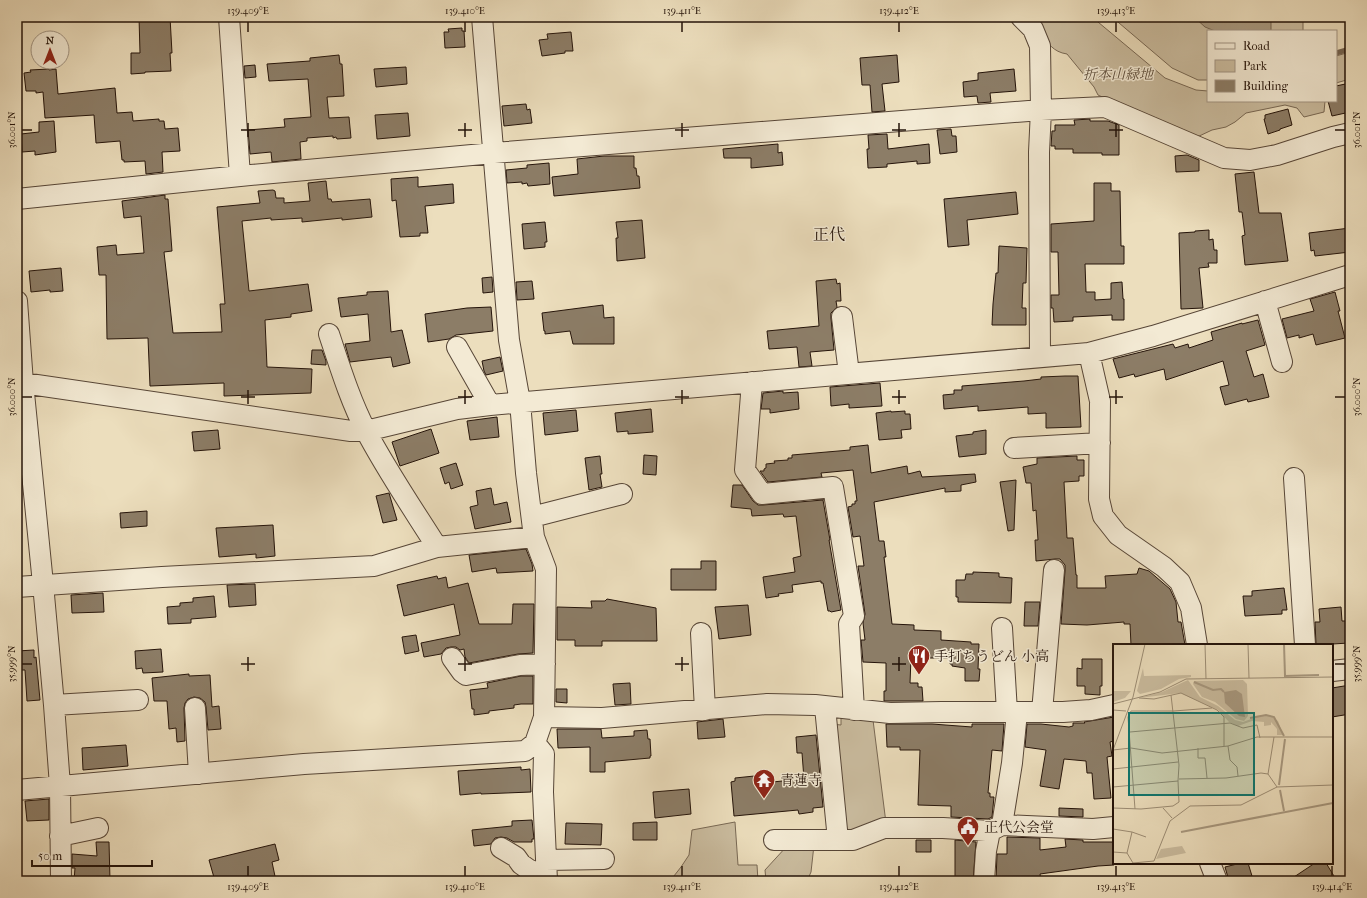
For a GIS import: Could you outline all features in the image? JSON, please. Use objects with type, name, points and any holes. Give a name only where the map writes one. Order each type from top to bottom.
[{"type":"street","points":[[229,17],[240,176]]},
{"type":"street","points":[[17,790],[304,764],[525,751],[535,743],[544,717],[546,569],[534,537],[526,473],[520,402],[509,340],[482,17]]},
{"type":"street","points":[[1021,17],[1033,29],[1040,46],[1040,357]]},
{"type":"street","points":[[17,199],[240,176],[494,153],[1041,110],[1105,107],[1224,158],[1250,160],[1277,155],[1350,133]]},
{"type":"street","points":[[20,383],[351,431],[366,431],[457,409],[490,405],[1089,352],[1153,336],[1350,275]]},
{"type":"street","points":[[17,301],[23,454],[43,584],[54,705],[60,786],[61,881]]},
{"type":"street","points":[[1265,301],[1282,362]]},
{"type":"street","points":[[842,317],[849,374]]},
{"type":"street","points":[[329,334],[346,388],[366,431],[395,481],[438,547]]},
{"type":"street","points":[[457,347],[490,405]]},
{"type":"street","points":[[1089,352],[1100,401],[1099,499],[1104,516],[1118,535],[1164,567],[1180,582],[1191,608],[1197,644]]},
{"type":"street","points":[[752,382],[745,470],[762,494],[833,487],[854,616],[849,624],[854,710]]},
{"type":"street","points":[[1014,448],[1100,444]]},
{"type":"street","points":[[1294,478],[1305,644]]},
{"type":"street","points":[[532,517],[622,494]]},
{"type":"street","points":[[17,587],[43,584],[162,577],[374,566],[438,547],[534,537]]},
{"type":"street","points":[[1042,712],[1054,570]]},
{"type":"street","points":[[984,881],[986,851],[996,828],[1012,763],[1012,712],[1002,628]]},
{"type":"street","points":[[701,633],[705,710]]},
{"type":"street","points":[[452,658],[462,672],[466,674],[520,665],[545,664]]},
{"type":"street","points":[[1333,671],[1350,669]]},
{"type":"street","points":[[54,705],[138,700]]},
{"type":"street","points":[[544,717],[602,718],[767,704],[825,706],[890,713],[1042,712],[1091,710],[1113,705]]},
{"type":"street","points":[[825,706],[838,840]]},
{"type":"street","points":[[195,708],[200,774]]},
{"type":"street","points":[[535,743],[544,754],[543,792],[547,873]]},
{"type":"street","points":[[774,840],[853,840],[884,828],[1093,829],[1113,827]]},
{"type":"street","points":[[60,836],[98,828]]},
{"type":"street","points":[[501,848],[516,857],[521,864],[528,869],[547,873],[604,859]]},
{"type":"street","points":[[1210,864],[1217,881]]},
{"type":"green space","name":"折本山緑地","points":[[1025,17],[1092,17],[1165,78],[1196,90],[1207,91],[1207,102],[1325,102],[1324,112],[1304,117],[1297,108],[1285,105],[1246,113],[1226,127],[1212,130],[1195,138],[1098,95],[1094,87],[1067,54],[1054,49]]},
{"type":"green space","points":[[1112,17],[1303,17],[1303,30],[1207,30],[1207,80],[1198,80],[1172,68]]},
{"type":"green space","points":[[1350,52],[1350,79],[1337,83],[1337,56]]},
{"type":"green space","points":[[841,716],[873,720],[886,823],[843,838],[831,724],[841,725]]},
{"type":"green space","points":[[735,822],[738,865],[757,865],[758,881],[670,881],[689,855],[692,830]]},
{"type":"green space","points":[[814,845],[811,872],[807,881],[766,881],[765,870],[787,846]]},
{"type":"shaded area","points":[[1194,17],[1271,17],[1271,30],[1212,30],[1205,27]]},
{"type":"building","points":[[139,17],[170,17],[172,53],[170,53],[171,71],[131,74],[131,53],[140,53]]},
{"type":"building","points":[[462,28],[462,31],[464,31],[465,47],[445,48],[444,32],[449,32],[448,29]]},
{"type":"building","points":[[571,32],[573,51],[565,51],[565,53],[542,56],[539,40],[548,39],[547,34]]},
{"type":"building","points":[[339,55],[340,64],[342,64],[344,96],[327,97],[329,118],[349,117],[351,138],[337,139],[336,137],[333,138],[333,136],[307,138],[307,141],[300,142],[301,159],[272,162],[271,152],[250,154],[248,130],[285,127],[284,119],[311,117],[308,79],[269,81],[267,64],[310,61],[310,58]]},
{"type":"building","points":[[897,55],[899,82],[882,84],[885,111],[872,112],[870,85],[862,85],[860,58]]},
{"type":"building","points":[[255,65],[256,77],[245,78],[244,66]]},
{"type":"building","points":[[406,67],[407,84],[376,87],[374,69]]},
{"type":"building","points":[[1014,69],[1016,91],[990,93],[991,102],[978,103],[977,96],[964,97],[963,82],[978,80],[978,73]]},
{"type":"building","points":[[30,70],[56,70],[58,94],[115,88],[117,113],[132,112],[133,121],[159,119],[159,121],[164,121],[165,129],[178,128],[180,151],[162,152],[163,172],[146,174],[145,161],[124,162],[124,160],[122,160],[120,141],[96,143],[94,115],[45,118],[43,92],[36,93],[36,91],[26,91],[24,73],[31,72]]},
{"type":"building","points":[[1350,83],[1350,112],[1332,116],[1328,102],[1337,102],[1337,86]]},
{"type":"building","points":[[526,104],[527,110],[530,109],[532,123],[504,126],[502,106]]},
{"type":"building","points":[[1288,109],[1292,125],[1268,134],[1264,119],[1265,115]]},
{"type":"building","points":[[408,113],[410,136],[377,139],[375,115]]},
{"type":"building","points":[[1090,119],[1090,121],[1108,121],[1119,125],[1119,155],[1102,155],[1102,153],[1073,153],[1073,149],[1055,149],[1055,146],[1051,146],[1052,131],[1055,131],[1055,125],[1075,125],[1074,120]]},
{"type":"building","points":[[54,121],[56,152],[35,155],[35,151],[22,152],[21,134],[39,132],[39,122]]},
{"type":"building","points":[[951,129],[952,136],[956,136],[957,152],[940,154],[937,130]]},
{"type":"building","points":[[887,134],[888,149],[929,144],[930,163],[917,164],[917,161],[887,164],[887,167],[868,168],[868,135]]},
{"type":"building","points":[[778,144],[778,153],[782,152],[783,165],[751,168],[751,158],[724,158],[723,149]]},
{"type":"building","points":[[1187,155],[1199,160],[1199,171],[1176,172],[1175,156]]},
{"type":"building","points":[[604,156],[634,156],[634,168],[636,168],[637,176],[639,176],[640,188],[554,196],[552,177],[578,174],[577,159]]},
{"type":"building","points":[[549,163],[550,184],[528,186],[527,183],[522,184],[522,182],[507,183],[506,170],[527,168],[527,165]]},
{"type":"building","points":[[1254,172],[1259,213],[1281,213],[1288,261],[1245,265],[1242,236],[1245,235],[1242,212],[1239,212],[1235,174]]},
{"type":"building","points":[[418,177],[418,187],[453,184],[454,203],[425,206],[428,233],[420,233],[420,236],[400,237],[396,200],[392,201],[391,179]]},
{"type":"building","points":[[326,181],[328,199],[331,199],[332,202],[370,199],[372,217],[302,222],[302,218],[271,220],[271,218],[242,221],[249,291],[308,284],[312,311],[291,314],[291,317],[265,320],[267,367],[312,369],[311,393],[224,396],[224,383],[150,386],[148,338],[107,339],[106,275],[99,275],[97,247],[116,245],[117,255],[144,253],[141,216],[124,218],[122,201],[165,195],[165,199],[168,199],[172,251],[164,252],[173,333],[222,332],[220,304],[225,304],[217,207],[260,203],[258,191],[273,190],[275,191],[276,198],[284,198],[284,203],[310,201],[308,183]]},
{"type":"building","points":[[1094,183],[1111,183],[1111,191],[1120,191],[1121,246],[1124,246],[1124,264],[1085,264],[1086,292],[1095,292],[1095,300],[1111,299],[1111,283],[1122,282],[1124,320],[1112,320],[1112,315],[1073,317],[1073,321],[1054,322],[1053,308],[1051,308],[1051,295],[1059,295],[1058,252],[1051,252],[1051,224],[1094,221]]},
{"type":"building","points":[[1016,192],[1018,214],[967,220],[969,245],[948,247],[944,199]]},
{"type":"building","points":[[642,220],[645,258],[617,261],[616,238],[618,238],[616,222]]},
{"type":"building","points":[[545,222],[547,242],[545,242],[545,247],[524,249],[522,224]]},
{"type":"building","points":[[1350,228],[1350,252],[1315,256],[1314,250],[1311,251],[1309,233]]},
{"type":"building","points":[[1209,230],[1209,240],[1213,239],[1214,250],[1217,250],[1217,263],[1208,263],[1209,267],[1199,268],[1203,308],[1181,309],[1179,233]]},
{"type":"building","points":[[999,246],[1027,248],[1026,283],[1023,283],[1022,308],[1026,308],[1026,325],[992,325],[996,273],[998,273]]},
{"type":"building","points":[[61,268],[63,291],[50,292],[50,290],[31,292],[29,271]]},
{"type":"building","points":[[492,277],[493,292],[483,293],[482,278]]},
{"type":"building","points":[[836,279],[837,284],[840,283],[841,301],[836,301],[837,307],[831,313],[834,350],[810,352],[812,366],[799,367],[797,347],[769,349],[767,331],[819,326],[816,281]]},
{"type":"building","points":[[532,281],[534,299],[517,300],[516,282]]},
{"type":"building","points":[[388,291],[391,332],[402,330],[410,363],[393,367],[391,357],[350,362],[345,344],[370,341],[368,314],[341,317],[338,298],[367,295],[367,292]]},
{"type":"building","points":[[1335,292],[1345,338],[1316,345],[1313,334],[1299,338],[1299,335],[1287,338],[1282,319],[1314,311],[1310,299]]},
{"type":"building","points":[[603,305],[604,318],[614,317],[614,344],[573,344],[570,331],[545,334],[542,313]]},
{"type":"building","points":[[491,307],[493,331],[456,335],[449,339],[428,342],[425,314],[467,308]]},
{"type":"building","points":[[1258,320],[1265,345],[1246,351],[1254,377],[1263,374],[1269,397],[1248,402],[1247,399],[1225,405],[1220,387],[1229,385],[1223,361],[1166,380],[1164,369],[1135,377],[1134,374],[1119,378],[1113,359],[1173,344],[1175,348],[1188,344],[1189,348],[1213,340],[1211,332]]},
{"type":"building","points":[[312,350],[322,350],[326,365],[311,364]]},
{"type":"building","points":[[500,357],[503,371],[486,375],[482,361]]},
{"type":"building","points":[[1078,376],[1081,427],[1046,428],[1046,413],[1028,414],[1028,407],[978,411],[978,406],[944,409],[943,395],[954,394],[954,390],[962,390],[962,386],[1024,381],[1041,379],[1041,377]]},
{"type":"building","points":[[880,383],[882,406],[849,408],[849,404],[831,406],[830,387]]},
{"type":"building","points":[[783,391],[783,393],[798,392],[799,409],[770,413],[770,409],[761,409],[763,393]]},
{"type":"building","points":[[651,409],[653,432],[628,434],[628,431],[617,432],[615,413]]},
{"type":"building","points":[[576,410],[578,431],[545,435],[543,413]]},
{"type":"building","points":[[905,411],[905,414],[910,414],[911,429],[901,430],[902,438],[879,440],[876,413]]},
{"type":"building","points":[[497,417],[499,437],[470,440],[467,421]]},
{"type":"building","points":[[431,429],[439,453],[400,466],[392,442]]},
{"type":"building","points":[[218,430],[220,449],[194,451],[192,432]]},
{"type":"building","points":[[986,430],[986,454],[959,457],[956,436],[973,434],[973,432]]},
{"type":"building","points":[[868,445],[871,473],[907,466],[908,474],[920,471],[922,477],[975,474],[976,482],[961,485],[961,491],[945,492],[945,488],[874,502],[879,541],[884,541],[886,557],[884,557],[892,624],[914,625],[914,630],[941,631],[941,640],[979,644],[979,681],[965,681],[965,668],[952,666],[952,664],[950,664],[951,658],[911,658],[910,683],[918,683],[918,687],[922,687],[923,701],[884,701],[884,691],[886,691],[886,663],[863,662],[861,640],[865,640],[863,623],[865,614],[858,566],[864,566],[860,536],[853,537],[848,507],[855,504],[855,501],[857,501],[853,470],[821,473],[822,477],[768,482],[760,471],[764,471],[766,464],[775,463],[774,461],[788,460],[788,458],[792,458],[792,455],[850,450],[850,447]]},
{"type":"building","points":[[644,455],[657,456],[656,475],[643,474]]},
{"type":"building","points":[[600,456],[602,487],[589,490],[585,458]]},
{"type":"building","points":[[1077,456],[1077,460],[1084,460],[1084,476],[1079,476],[1079,481],[1064,482],[1067,538],[1073,538],[1077,588],[1106,588],[1105,576],[1137,574],[1139,568],[1149,571],[1170,589],[1176,602],[1178,622],[1181,622],[1185,644],[1131,644],[1130,624],[1124,624],[1124,622],[1087,625],[1061,624],[1065,565],[1060,559],[1036,561],[1035,540],[1038,540],[1036,510],[1033,511],[1031,483],[1026,483],[1023,467],[1037,464],[1037,458]]},
{"type":"building","points":[[456,463],[463,485],[451,489],[449,482],[445,484],[440,468]]},
{"type":"building","points":[[1016,480],[1014,530],[1008,531],[1000,482]]},
{"type":"building","points":[[733,485],[742,485],[753,501],[758,505],[823,500],[841,610],[831,612],[828,611],[823,583],[821,583],[821,581],[792,585],[793,592],[778,594],[779,596],[766,598],[763,577],[795,572],[793,558],[801,556],[796,516],[784,517],[783,514],[752,516],[751,509],[731,507]]},
{"type":"building","points":[[491,488],[494,505],[507,502],[511,522],[475,529],[470,507],[478,505],[476,491]]},
{"type":"building","points":[[389,493],[397,520],[383,523],[376,496]]},
{"type":"building","points":[[147,511],[147,526],[121,528],[120,513]]},
{"type":"building","points":[[273,525],[275,556],[256,558],[256,554],[219,557],[216,528]]},
{"type":"building","points":[[526,549],[533,571],[497,573],[496,568],[472,572],[469,555]]},
{"type":"building","points":[[701,561],[716,561],[716,590],[671,590],[671,569],[701,569]]},
{"type":"building","points":[[973,572],[999,573],[999,577],[1012,578],[1011,603],[958,602],[958,597],[956,597],[956,580],[965,580],[966,574],[973,574]]},
{"type":"building","points":[[437,576],[438,579],[446,577],[448,588],[468,583],[479,624],[512,624],[513,604],[534,604],[533,653],[518,654],[469,663],[465,657],[464,649],[460,650],[456,647],[451,647],[446,648],[441,654],[424,657],[421,643],[460,635],[454,604],[404,616],[397,585]]},
{"type":"building","points":[[255,584],[256,605],[229,607],[227,585]]},
{"type":"building","points":[[1284,588],[1287,610],[1282,610],[1282,614],[1245,616],[1243,596],[1252,596],[1252,591]]},
{"type":"building","points":[[103,593],[104,612],[72,613],[71,595]]},
{"type":"building","points":[[214,596],[216,617],[191,619],[191,623],[168,624],[167,607],[180,606],[180,603],[193,602],[193,598]]},
{"type":"building","points":[[607,599],[656,608],[657,641],[602,641],[602,646],[575,646],[575,640],[557,640],[557,607],[592,608],[591,601],[605,601]]},
{"type":"building","points":[[1025,602],[1040,602],[1038,626],[1024,626]]},
{"type":"building","points":[[748,605],[751,635],[719,639],[715,607]]},
{"type":"building","points":[[1341,607],[1342,621],[1348,621],[1349,643],[1316,644],[1315,622],[1320,622],[1319,609]]},
{"type":"building","points":[[416,635],[419,651],[405,654],[402,637]]},
{"type":"building","points":[[161,649],[163,672],[143,673],[142,668],[136,669],[135,651]]},
{"type":"building","points":[[34,650],[40,700],[27,701],[25,670],[17,670],[17,651]]},
{"type":"building","points":[[1082,659],[1102,659],[1102,686],[1100,686],[1100,695],[1085,694],[1085,686],[1077,686],[1077,668],[1082,669]]},
{"type":"building","points":[[189,674],[189,676],[210,675],[212,707],[219,706],[221,729],[208,730],[205,702],[200,698],[194,697],[188,699],[185,703],[185,741],[177,742],[176,728],[169,729],[167,701],[154,701],[152,678]]},
{"type":"building","points":[[521,676],[533,676],[533,704],[514,705],[514,708],[489,711],[489,713],[474,715],[470,690],[488,688],[487,683]]},
{"type":"building","points":[[630,683],[631,704],[615,705],[613,684]]},
{"type":"building","points":[[1350,685],[1350,714],[1333,717],[1333,688]]},
{"type":"building","points":[[556,689],[567,689],[567,703],[556,702]]},
{"type":"building","points":[[1113,717],[1113,741],[1110,742],[1112,756],[1107,757],[1111,798],[1094,799],[1092,773],[1087,773],[1086,761],[1064,759],[1059,789],[1040,786],[1046,750],[1025,747],[1027,724],[1069,727],[1073,726],[1073,723],[1085,723],[1084,722]]},
{"type":"building","points":[[723,719],[725,737],[698,739],[697,722]]},
{"type":"building","points":[[886,724],[932,724],[972,727],[972,724],[1004,724],[1002,751],[992,750],[988,793],[990,793],[990,797],[994,797],[992,817],[988,819],[951,817],[951,806],[918,805],[920,750],[900,750],[900,747],[887,747]]},
{"type":"building","points":[[557,729],[601,729],[602,738],[634,736],[634,731],[647,730],[648,739],[650,739],[651,756],[650,758],[605,762],[605,772],[590,772],[590,747],[558,748]]},
{"type":"building","points":[[816,735],[823,807],[813,808],[813,812],[799,814],[798,810],[734,816],[731,782],[735,781],[735,778],[764,775],[764,779],[772,778],[772,782],[804,779],[802,753],[797,753],[796,737]]},
{"type":"building","points":[[126,745],[128,766],[83,770],[82,748]]},
{"type":"building","points":[[521,767],[521,770],[530,769],[531,792],[460,795],[458,771]]},
{"type":"building","points":[[689,789],[691,814],[655,818],[653,792]]},
{"type":"building","points":[[49,799],[49,820],[27,821],[25,801]]},
{"type":"building","points":[[1059,808],[1083,809],[1083,817],[1059,816]]},
{"type":"building","points":[[532,820],[534,839],[532,839],[532,842],[514,842],[507,838],[501,837],[495,838],[491,844],[474,846],[472,830],[512,826],[512,821]]},
{"type":"building","points":[[657,822],[657,840],[633,840],[633,823]]},
{"type":"building","points":[[566,823],[602,824],[601,845],[565,844]]},
{"type":"building","points":[[1007,837],[1040,838],[1040,850],[1066,847],[1065,839],[1083,840],[1083,842],[1113,842],[1114,865],[1040,874],[1041,881],[996,881],[997,854],[1007,854]]},
{"type":"building","points":[[916,840],[931,840],[931,852],[916,852]]},
{"type":"building","points":[[955,840],[976,842],[973,881],[955,881]]},
{"type":"building","points":[[96,842],[109,842],[110,881],[74,881],[75,868],[72,868],[72,854],[97,856]]},
{"type":"building","points":[[275,844],[279,860],[272,862],[276,881],[215,881],[209,860]]},
{"type":"building","points":[[1237,864],[1248,864],[1252,876],[1229,881],[1225,867]]},
{"type":"building","points":[[1314,864],[1327,864],[1337,881],[1288,881]]},
{"type":"waterway","points":[[1337,53],[1350,49]]},
{"type":"place","name":"手打ちうどん 小高","points":[[919,676]]},
{"type":"place","name":"青蓮寺","points":[[764,800]]},
{"type":"place","name":"正代公会堂","points":[[968,846]]},
{"type":"district","name":"正代","points":[[829,234]]}]
